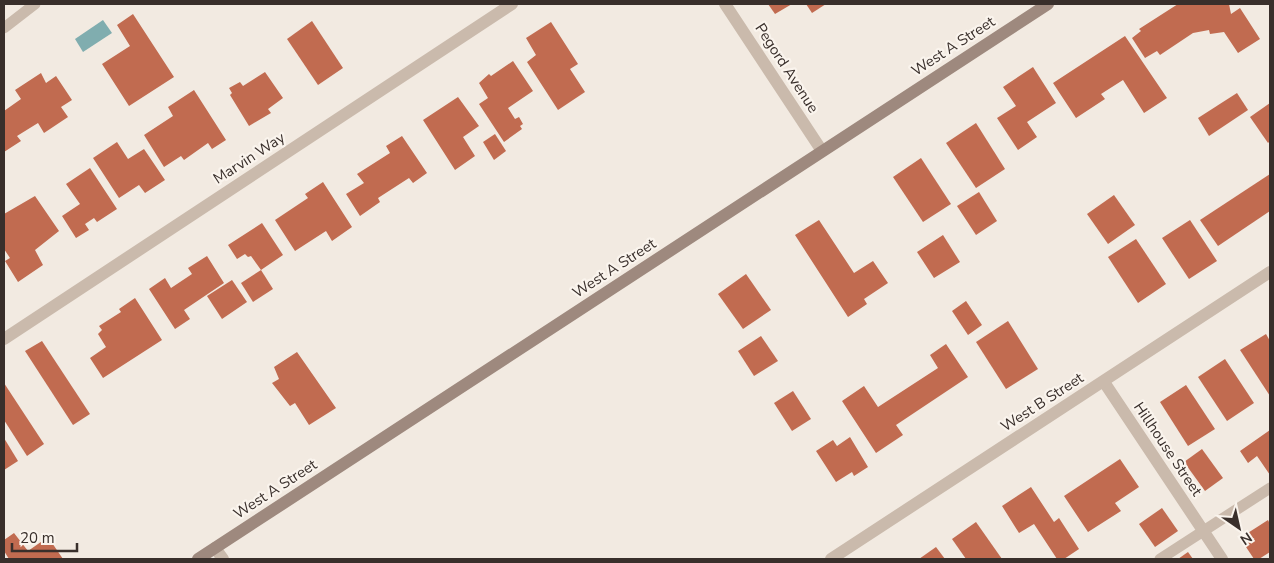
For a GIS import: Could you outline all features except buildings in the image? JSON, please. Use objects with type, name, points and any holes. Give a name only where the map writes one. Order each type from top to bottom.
[{"type":"main road","name":"West A Street","points":[[198,559],[1048,4]]},
{"type":"street","name":"Marvin Way","points":[[4,339],[512,4]]},
{"type":"street","name":"Pegord Avenue","points":[[725,4],[822,151]]},
{"type":"street","name":"West B Street","points":[[831,559],[1270,272]]},
{"type":"street","name":"Hillhouse Street","points":[[1104,382],[1222,559]]},
{"type":"street","points":[[215,548],[222,559]]},
{"type":"lane","points":[[4,28],[35,4]]},
{"type":"lane","points":[[1160,559],[1270,488]]},
{"type":"water","points":[[103,20],[112,33],[83,52],[75,39]]}]
